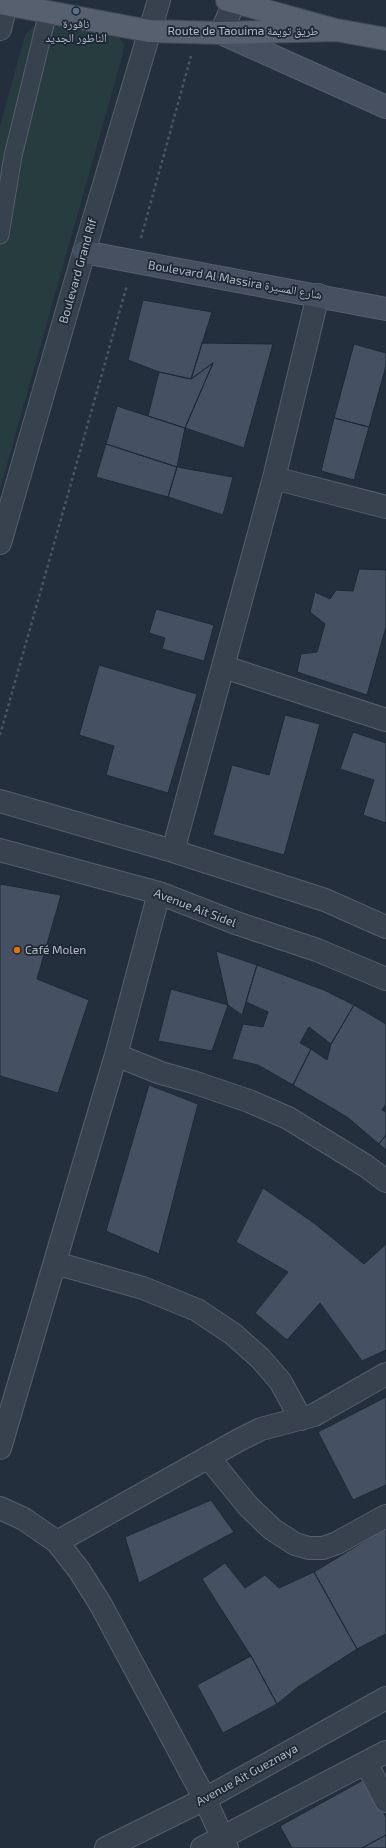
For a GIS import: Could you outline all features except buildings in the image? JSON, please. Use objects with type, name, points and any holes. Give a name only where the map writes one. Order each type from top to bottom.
[{"type":"main road","name":"Route de Taouima طريق تويمة","points":[[232,0],[336,30],[386,39]]},
{"type":"main road","name":"Route de Taouima طريق تويمة","points":[[4,3],[149,31],[221,33],[336,30]]},
{"type":"main road","points":[[221,33],[386,107]]},
{"type":"main road","name":"Boulevard Al Massira شارع المسيرة","points":[[84,252],[386,309]]},
{"type":"street","name":"Boulevard Grand Rif","points":[[0,543],[159,0]]},
{"type":"street","points":[[221,33],[232,0]]},
{"type":"street","points":[[0,29],[4,3]]},
{"type":"street","points":[[0,235],[13,156],[48,12]]},
{"type":"street","points":[[173,851],[274,478],[318,295]]},
{"type":"street","points":[[274,478],[386,507]]},
{"type":"street","points":[[224,667],[386,720]]},
{"type":"street","points":[[0,801],[173,851],[325,900],[386,927]]},
{"type":"street","name":"Avenue Ait Sidel","points":[[0,850],[158,893],[236,923],[317,950],[386,979]]},
{"type":"street","points":[[0,1448],[116,1055],[158,893]]},
{"type":"street","points":[[116,1055],[161,1073],[249,1101],[288,1118],[366,1166],[386,1181]]},
{"type":"street","points":[[55,1263],[143,1288],[198,1310],[233,1334],[260,1358],[280,1381],[301,1420]]},
{"type":"street","points":[[57,1542],[208,1456],[261,1429],[301,1420],[325,1410],[386,1374]]},
{"type":"street","points":[[208,1456],[248,1506],[272,1529],[295,1544],[309,1548],[323,1548],[337,1543],[386,1516]]},
{"type":"street","points":[[0,1508],[24,1519],[57,1542],[79,1570],[101,1605],[205,1800],[225,1843]]},
{"type":"street","name":"Avenue Ait Gueznaya","points":[[106,1848],[205,1800],[386,1698]]},
{"type":"street","points":[[202,1848],[225,1843],[386,1752]]},
{"type":"street","points":[[366,1763],[386,1801]]},
{"type":"path","points":[[0,735],[134,262],[197,32]]},
{"type":"green space","points":[[46,20],[111,33],[119,37],[124,45],[122,57],[0,489],[0,126],[25,35],[32,27]]},
{"type":"place","name":"نافورة الناظور الجديد","points":[[76,11]]},
{"type":"place","name":"Café Molen","points":[[17,950]]}]
